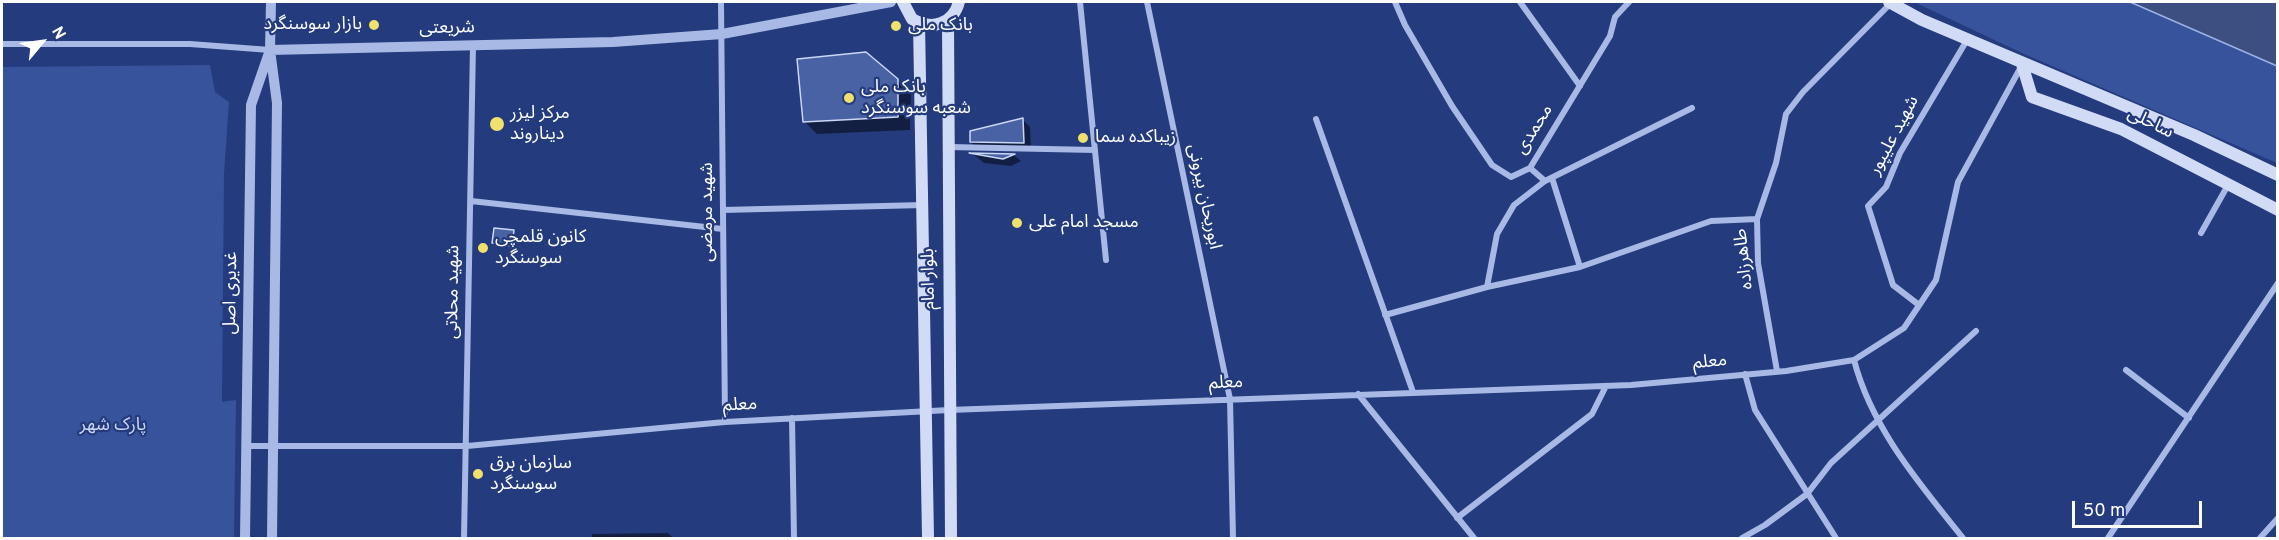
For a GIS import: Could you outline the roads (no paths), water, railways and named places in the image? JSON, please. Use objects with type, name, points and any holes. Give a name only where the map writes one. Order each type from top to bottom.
[{"type":"main road","points":[[903,2],[907,13],[919,23],[934,25],[948,20],[959,2]]},
{"type":"main road","name":"ساحلی","points":[[1890,2],[1967,40],[2194,135],[2277,175]]},
{"type":"main road","name":"بلوار امام","points":[[948,20],[951,538]]},
{"type":"main road","name":"بلوار امام","points":[[919,23],[928,538]]},
{"type":"main road","name":"ساحلی","points":[[2022,64],[2032,97],[2121,129],[2277,210]]},
{"type":"street","name":"غدیری اصل","points":[[271,2],[270,50],[277,103],[272,538]]},
{"type":"street","name":"شهید مرمضی","points":[[721,2],[724,422]]},
{"type":"street","name":"شریعتی","points":[[2,44],[190,44],[270,50],[613,42],[722,34],[891,2]]},
{"type":"street","points":[[1080,2],[1106,260]]},
{"type":"street","name":"ابوریحان بیرونی","points":[[1147,2],[1230,399],[1233,538]]},
{"type":"street","name":"محمدی","points":[[1395,2],[1405,25],[1452,106],[1492,165],[1511,177],[1530,168],[1610,36],[1615,17],[1629,2]]},
{"type":"street","points":[[1520,2],[1580,86]]},
{"type":"street","points":[[1757,219],[1776,163],[1786,114],[1803,92],[1890,2]]},
{"type":"street","name":"شهید علیپور","points":[[1919,305],[1893,285],[1868,206],[1886,188],[1900,153],[1967,40]]},
{"type":"street","name":"شهید محلاتی","points":[[464,538],[473,45]]},
{"type":"street","name":"غدیری اصل","points":[[245,538],[251,105],[270,50]]},
{"type":"street","name":"معلم","points":[[246,446],[467,446],[724,422],[792,418],[949,410],[1606,386],[1745,375],[1854,360],[1904,328],[1936,280],[1958,182],[2022,64]]},
{"type":"street","points":[[1487,288],[1497,234],[1514,205],[1548,179],[1692,108]]},
{"type":"street","points":[[1316,119],[1413,392]]},
{"type":"street","points":[[947,147],[1095,150]]},
{"type":"street","points":[[1530,168],[1548,179],[1580,267]]},
{"type":"street","points":[[2201,233],[2228,185]]},
{"type":"street","points":[[471,201],[723,229]]},
{"type":"street","points":[[723,210],[923,205]]},
{"type":"street","name":"طاهرزاده","points":[[1385,315],[1487,288],[1580,267],[1711,220],[1757,219],[1758,262],[1777,371]]},
{"type":"street","points":[[2108,538],[2277,283]]},
{"type":"street","points":[[1742,538],[1751,536],[1806,494],[1831,463],[1878,418],[1935,371],[1976,332]]},
{"type":"street","points":[[1854,360],[1861,389],[1900,457],[1963,538]]},
{"type":"street","points":[[2126,370],[2189,418]]},
{"type":"street","points":[[1745,375],[1755,410],[1806,494],[1836,538]]},
{"type":"street","points":[[1457,518],[1592,414],[1606,386]]},
{"type":"street","points":[[1358,394],[1474,538]]},
{"type":"street","points":[[792,418],[794,538]]},
{"type":"street","points":[[2260,538],[2277,518]]},
{"type":"place","name":"بازار سوسنگرد","points":[[374,25]]},
{"type":"place","name":"بانک ملی","points":[[896,26]]},
{"type":"place","name":"بانک ملی شعبه سوسنگرد","points":[[849,98]]},
{"type":"place","name":"مرکز لیزر دیناروند","points":[[497,124]]},
{"type":"place","name":"زیباکده سما","points":[[1083,138]]},
{"type":"place","name":"مسجد امام علی","points":[[1017,223]]},
{"type":"place","name":"کانون قلمچی سوسنگرد","points":[[483,248]]},
{"type":"place","name":"سازمان برق سوسنگرد","points":[[478,474]]},
{"type":"park label","name":"پارک شهر","points":[[113,426]]}]
